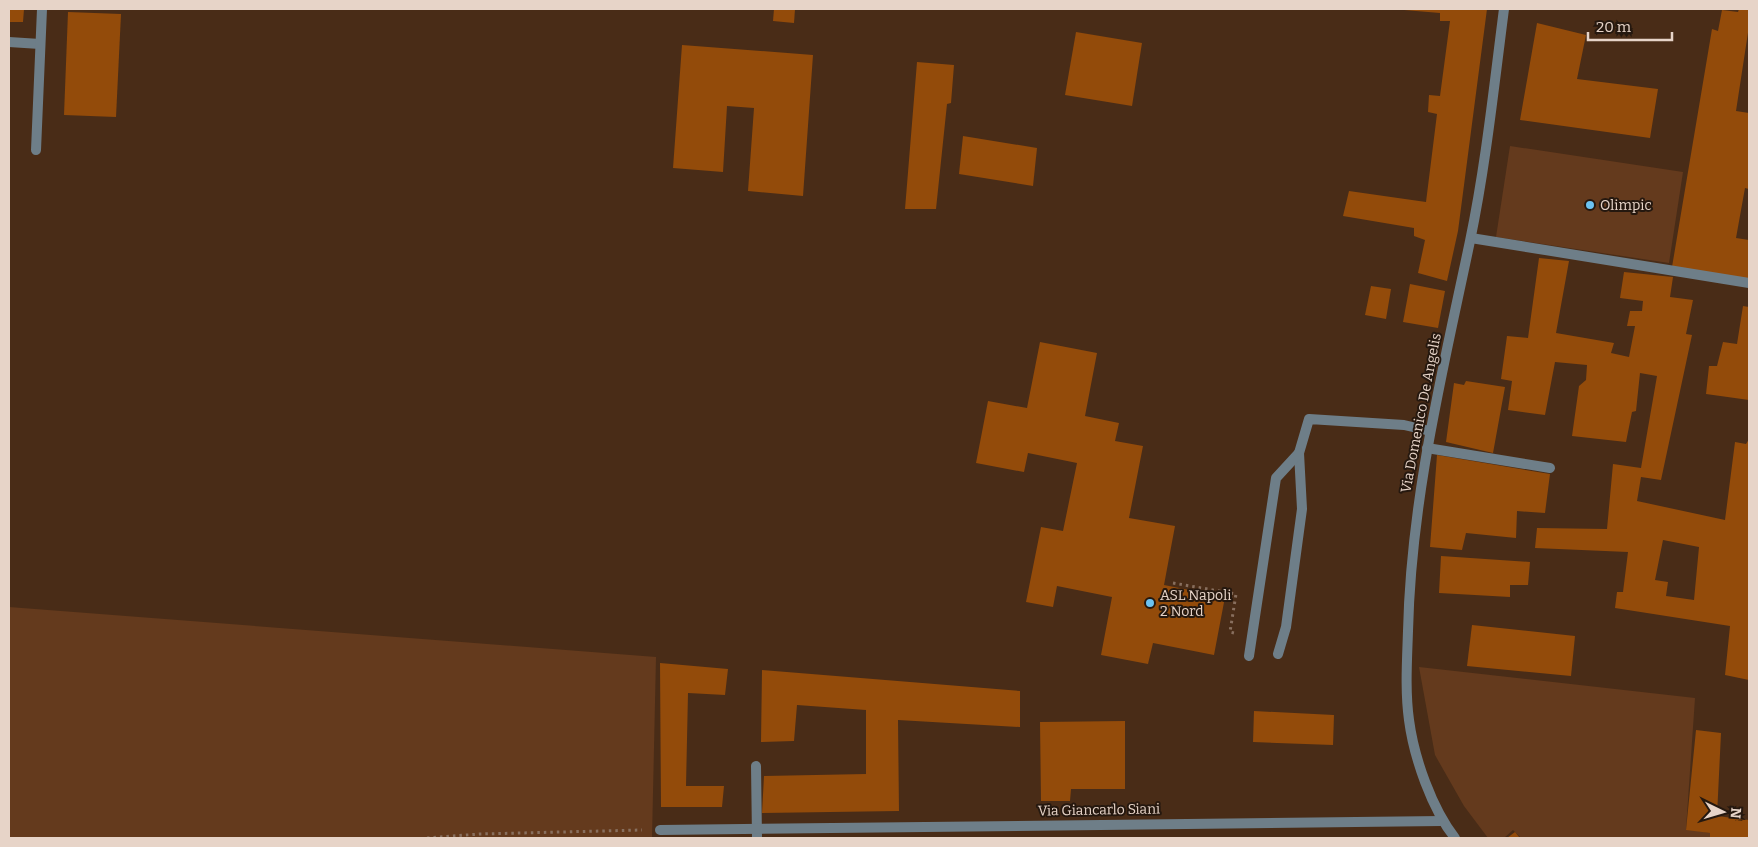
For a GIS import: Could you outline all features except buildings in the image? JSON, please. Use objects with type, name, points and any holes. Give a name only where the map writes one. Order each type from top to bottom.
[{"type":"street","points":[[36,150],[42,9]]},
{"type":"street","name":"Via Domenico De Angelis","points":[[1455,838],[1442,821],[1418,756],[1409,722],[1406,689],[1413,535],[1426,448],[1471,238],[1504,9]]},
{"type":"street","points":[[9,42],[40,44]]},
{"type":"street","points":[[1471,238],[1749,284]]},
{"type":"street","points":[[1278,654],[1286,627],[1302,509],[1299,453],[1309,419],[1404,426],[1430,431]]},
{"type":"street","points":[[1426,448],[1550,468]]},
{"type":"street","points":[[1249,656],[1276,478],[1299,453]]},
{"type":"street","points":[[756,766],[757,838]]},
{"type":"street","name":"Via Giancarlo Siani","points":[[660,830],[757,827],[1442,821]]},
{"type":"path","points":[[1173,583],[1236,594],[1230,632],[1252,636]]},
{"type":"path","points":[[427,838],[480,834],[660,830]]},
{"type":"shaded area","name":"Olimpic","points":[[1510,146],[1683,172],[1669,263],[1496,237]]},
{"type":"shaded area","points":[[9,607],[656,657],[652,838],[9,838]]},
{"type":"shaded area","points":[[1419,667],[1695,698],[1686,829],[1710,833],[1710,838],[1521,838],[1513,830],[1504,838],[1488,838],[1464,806],[1435,755]]},
{"type":"place","name":"Olimpic","points":[[1590,205]]},
{"type":"place","name":"ASL Napoli 2 Nord","points":[[1150,603]]}]
